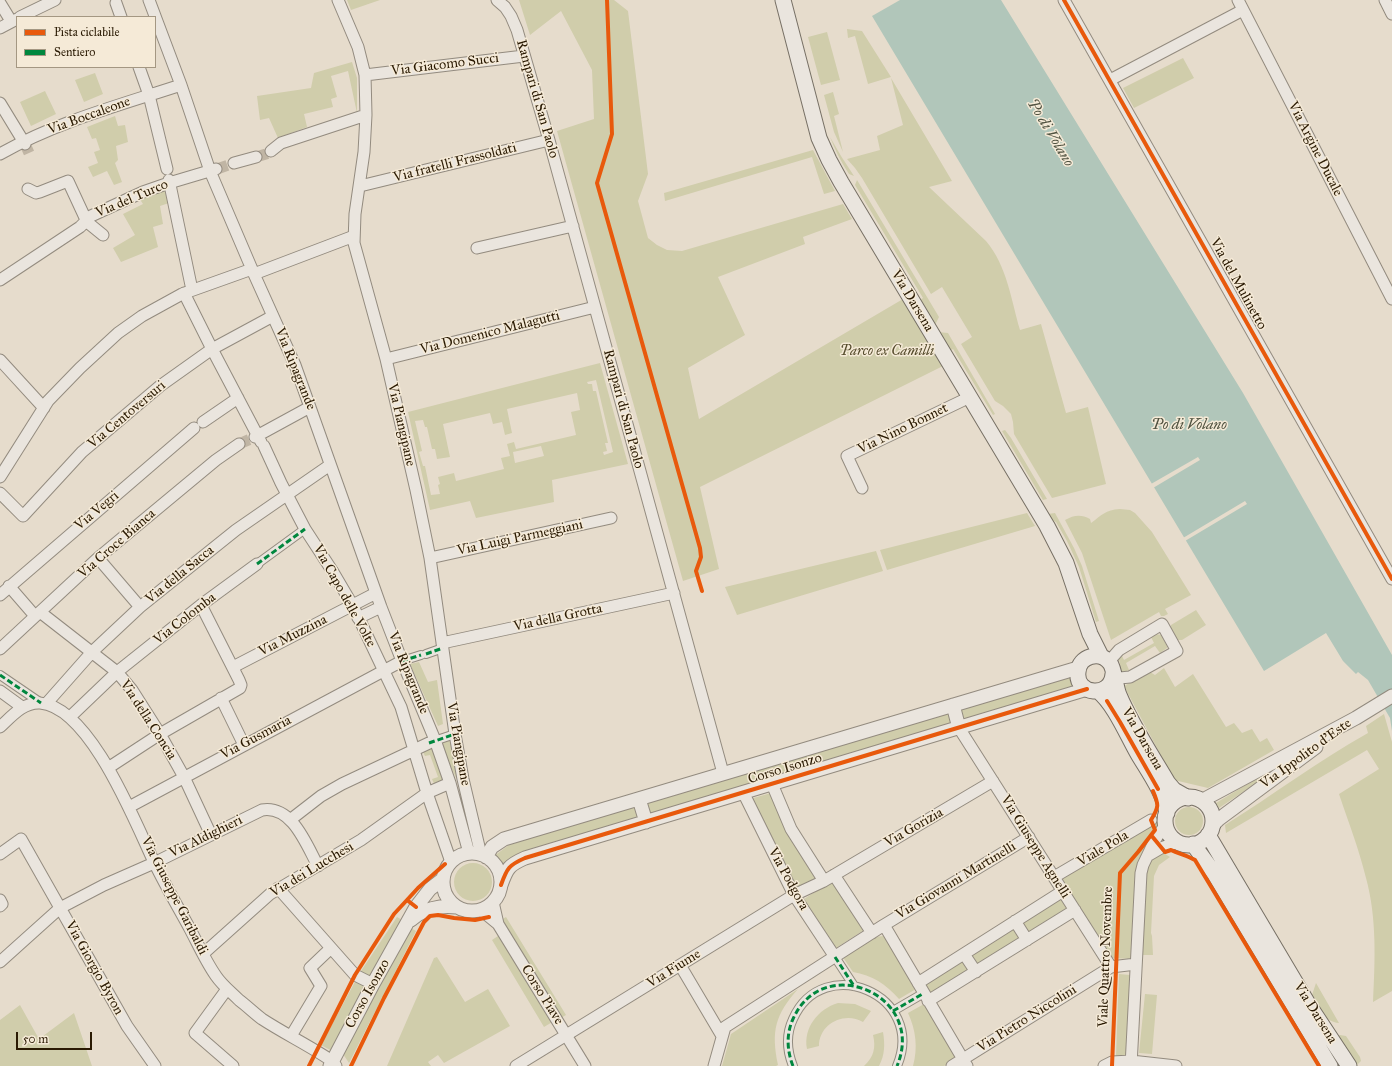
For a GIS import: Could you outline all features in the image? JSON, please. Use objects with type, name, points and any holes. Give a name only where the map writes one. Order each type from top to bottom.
[{"type":"main road","name":"Via Darsena","points":[[783,0],[819,138],[825,152],[841,182],[1044,520],[1062,554],[1074,582],[1090,634],[1108,665],[1121,700],[1168,783],[1174,790],[1206,805],[1211,813],[1210,830],[1310,1007],[1349,1066]]},
{"type":"main road","name":"Via Darsena","points":[[1090,634],[1078,678],[1083,686],[1092,690],[1107,701],[1120,722],[1161,795],[1161,819],[1170,836],[1178,842]]},
{"type":"main road","points":[[1081,664],[1095,656],[1108,665],[1112,680],[1109,685],[1104,689],[1092,690]]},
{"type":"main road","points":[[1161,819],[1170,806],[1176,801],[1194,799]]},
{"type":"main road","points":[[1178,842],[1186,845],[1202,841],[1210,830]]},
{"type":"main road","name":"Via Darsena","points":[[1193,844],[1214,873],[1330,1066]]},
{"type":"street","points":[[22,16],[56,0]]},
{"type":"street","name":"Via Ripagrande","points":[[149,0],[155,16]]},
{"type":"street","name":"Via Piangipane","points":[[338,0],[358,47],[365,75],[366,115],[364,152],[355,214],[354,236],[360,268],[386,359],[430,558],[455,734],[478,855]]},
{"type":"street","name":"Rampari di San Paolo","points":[[497,0],[512,16],[549,140],[674,593],[680,603],[726,773]]},
{"type":"street","name":"Via del Mulinetto","points":[[1064,0],[1392,580]]},
{"type":"street","name":"Via Argine Ducale","points":[[1238,0],[1392,298]]},
{"type":"street","points":[[1385,0],[1392,14]]},
{"type":"street","points":[[0,3],[16,19],[0,28]]},
{"type":"street","points":[[116,3],[121,16]]},
{"type":"street","points":[[1110,80],[1243,10]]},
{"type":"street","name":"Via Ripagrande","points":[[156,18],[253,272],[295,365],[381,607],[432,741],[450,782]]},
{"type":"street","name":"Via Giacomo Succi","points":[[365,75],[524,56]]},
{"type":"street","points":[[139,68],[149,95],[167,169]]},
{"type":"street","name":"Via Boccaleone","points":[[0,154],[63,125],[181,84]]},
{"type":"street","points":[[0,103],[24,143]]},
{"type":"street","points":[[271,151],[282,143],[366,115]]},
{"type":"street","name":"Via fratelli Frassoldati","points":[[360,186],[549,140]]},
{"type":"street","points":[[234,163],[256,157]]},
{"type":"street","name":"Via del Turco","points":[[0,280],[87,222],[91,216],[169,181],[214,170]]},
{"type":"street","points":[[28,189],[38,193],[50,185],[68,181],[87,222],[103,235]]},
{"type":"street","name":"Via Capo delle Volte","points":[[169,181],[188,292],[212,349],[286,494],[305,529],[353,606],[401,707],[427,793],[451,862]]},
{"type":"street","points":[[477,248],[573,226]]},
{"type":"street","points":[[0,477],[44,408],[55,394],[80,368],[128,325],[188,292],[253,272],[354,236]]},
{"type":"street","name":"Via Domenico Malagutti","points":[[386,359],[595,307]]},
{"type":"street","name":"Via Centoversuri","points":[[0,493],[23,516],[82,452],[160,386],[212,349],[273,316]]},
{"type":"street","points":[[0,360],[44,408]]},
{"type":"street","name":"Via Nino Bonnet","points":[[862,488],[847,456],[970,397]]},
{"type":"street","name":"Via Vegri","points":[[4,588],[198,425],[238,398]]},
{"type":"street","points":[[259,440],[310,407]]},
{"type":"street","name":"Via Croce Bianca","points":[[0,649],[98,558],[216,460],[239,444]]},
{"type":"street","name":"Via della Sacca","points":[[43,704],[92,652],[140,607],[211,550],[286,494],[330,465]]},
{"type":"street","name":"Via Luigi Parmeggiani","points":[[430,558],[611,518]]},
{"type":"street","name":"Via Colomba","points":[[70,718],[117,672],[257,564],[305,529]]},
{"type":"street","points":[[98,558],[140,607]]},
{"type":"street","name":"Via della Concia","points":[[4,588],[117,672],[132,690],[160,734],[184,777],[210,835]]},
{"type":"street","name":"Via Muzzina","points":[[233,667],[376,593]]},
{"type":"street","name":"Via della Grotta","points":[[443,646],[674,593]]},
{"type":"street","points":[[108,768],[160,734],[237,690],[241,686],[202,606]]},
{"type":"street","points":[[358,618],[381,607]]},
{"type":"street","points":[[1162,624],[1177,651],[1130,677],[1120,678],[1108,665],[1119,650],[1162,624]]},
{"type":"street","points":[[402,661],[443,646]]},
{"type":"street","name":"Via Gusmaria","points":[[129,807],[402,661]]},
{"type":"street","name":"Corso Isonzo","points":[[478,855],[504,839],[640,800],[953,705],[1081,664]]},
{"type":"street","name":"Via Giuseppe Garibaldi","points":[[0,675],[43,704],[59,710],[70,718],[96,748],[129,807],[154,863],[215,975],[227,989],[260,1018],[316,1050],[333,1064]]},
{"type":"street","name":"Corso Isonzo","points":[[501,884],[505,874],[512,864],[525,858],[744,795],[772,784],[1092,690]]},
{"type":"street","points":[[0,691],[22,707]]},
{"type":"street","points":[[1356,718],[1392,696]]},
{"type":"street","points":[[221,698],[244,745]]},
{"type":"street","points":[[0,727],[22,707],[30,704],[43,704]]},
{"type":"street","points":[[953,705],[959,728]]},
{"type":"street","name":"Via Ippolito d'Este","points":[[1194,799],[1356,718]]},
{"type":"street","name":"Via Ippolito d'Este","points":[[1210,830],[1219,818],[1356,718]]},
{"type":"street","name":"Via Giuseppe Agnelli","points":[[959,728],[1111,967]]},
{"type":"street","points":[[290,820],[308,805],[337,787],[432,741],[455,734]]},
{"type":"street","name":"Via Gorizia","points":[[834,875],[993,781]]},
{"type":"street","points":[[450,782],[478,855]]},
{"type":"street","name":"Via dei Lucchesi","points":[[204,954],[262,900],[278,888],[362,840],[427,793],[450,782]]},
{"type":"street","name":"Via Podgora","points":[[772,784],[791,829],[824,881]]},
{"type":"street","name":"Via Podgora","points":[[744,795],[794,895],[835,957]]},
{"type":"street","points":[[640,800],[646,822]]},
{"type":"street","name":"Via Aldighieri","points":[[0,962],[60,908],[104,885],[154,863],[262,810],[274,810],[290,820],[298,830],[318,866]]},
{"type":"street","name":"Viale Quattro Novembre","points":[[1131,1063],[1140,882],[1143,865],[1155,840],[1161,819]]},
{"type":"street","name":"Viale Pola","points":[[1054,877],[1161,819]]},
{"type":"street","name":"Via Giovanni Martinelli","points":[[722,1036],[725,1027],[872,933],[1029,837]]},
{"type":"street","name":"Via Giorgio Byron","points":[[0,854],[21,839],[126,1026],[154,1066]]},
{"type":"street","points":[[1149,855],[1161,848],[1178,842]]},
{"type":"street","points":[[478,855],[493,862],[497,867],[501,878],[499,894],[493,902],[481,910],[465,911],[449,901],[445,894],[443,879],[446,868],[458,856],[478,855]]},
{"type":"street","points":[[834,875],[872,933]]},
{"type":"street","name":"Via Fiume","points":[[516,1066],[794,895],[834,875]]},
{"type":"street","name":"Corso Isonzo","points":[[333,1064],[373,984],[421,900],[430,889],[443,879]]},
{"type":"street","points":[[278,888],[356,975],[373,984]]},
{"type":"street","points":[[918,983],[1063,892]]},
{"type":"street","points":[[0,900],[2,904],[0,906]]},
{"type":"street","name":"Corso Piave","points":[[493,902],[498,924],[585,1066]]},
{"type":"street","name":"Corso Isonzo","points":[[408,923],[414,917],[433,908],[451,906],[457,907]]},
{"type":"street","name":"Corso Piave","points":[[481,910],[498,924]]},
{"type":"street","points":[[893,1011],[926,997],[976,972],[1075,910]]},
{"type":"street","points":[[1016,922],[1027,940]]},
{"type":"street","points":[[884,926],[965,1063]]},
{"type":"street","points":[[291,1036],[321,986],[310,968],[331,948]]},
{"type":"street","points":[[964,954],[976,972]]},
{"type":"street","points":[[835,957],[854,986]]},
{"type":"street","name":"Via Pietro Niccolini","points":[[952,1066],[965,1063],[1111,967],[1136,964]]},
{"type":"street","points":[[680,965],[722,1036],[714,1066]]},
{"type":"street","points":[[792,1065],[788,1047],[789,1031],[794,1017],[802,1005],[812,996],[825,989],[841,985],[854,986],[874,993],[883,999],[893,1011],[902,1034],[900,1064]]},
{"type":"street","points":[[227,989],[195,1033],[228,1065]]},
{"type":"street","points":[[1104,1066],[1112,1062],[1176,1066]]},
{"type":"green space","points":[[347,0],[380,0],[351,10]]},
{"type":"green space","name":"Parco ex Camilli","points":[[519,0],[614,0],[628,11],[648,174],[638,201],[648,238],[657,245],[667,250],[682,251],[843,204],[852,219],[803,237],[805,244],[718,277],[745,335],[688,368],[699,419],[903,299],[943,366],[700,487],[719,569],[683,581],[557,131],[594,119],[592,70],[561,11],[530,35]]},
{"type":"green space","points":[[847,29],[862,31],[891,77],[868,84],[855,36],[848,38]]},
{"type":"green space","points":[[827,32],[840,80],[821,85],[808,37]]},
{"type":"green space","points":[[1183,58],[1194,78],[1134,108],[1123,88]]},
{"type":"green space","points":[[352,62],[357,78],[357,113],[348,71],[331,76],[337,97],[331,99],[333,107],[304,114],[307,127],[278,138],[269,118],[260,120],[257,96],[311,88],[314,73]]},
{"type":"green space","points":[[95,73],[103,94],[84,102],[75,80]]},
{"type":"green space","points":[[891,78],[952,181],[929,187],[986,241],[993,251],[1008,283],[1020,330],[1041,324],[1066,413],[1088,407],[1106,484],[1052,498],[1014,434],[1011,414],[995,401],[961,344],[972,337],[942,287],[931,294],[862,178],[847,159],[880,150],[877,136],[903,125]]},
{"type":"green space","points":[[45,91],[56,114],[31,126],[20,102]]},
{"type":"green space","points":[[833,92],[839,114],[834,116],[843,152],[834,132],[824,95]]},
{"type":"green space","points":[[115,116],[118,126],[125,125],[128,142],[116,146],[118,160],[115,163],[122,182],[114,185],[107,171],[93,177],[88,167],[98,163],[94,152],[100,150],[96,138],[92,139],[87,127]]},
{"type":"green space","points":[[830,137],[854,176],[849,174],[838,156]]},
{"type":"green space","points":[[813,150],[835,191],[824,194],[812,157],[665,201],[664,193]]},
{"type":"green space","points":[[857,180],[939,317],[935,325],[920,300],[923,298],[855,185]]},
{"type":"green space","points":[[165,187],[169,203],[160,206],[163,224],[153,227],[158,247],[121,262],[113,248],[135,235],[123,214],[143,204],[139,198]]},
{"type":"green space","points":[[938,332],[948,333],[995,414],[993,415],[953,349],[950,351]]},
{"type":"green space","points":[[600,363],[628,464],[552,480],[554,502],[476,518],[470,501],[430,510],[408,412]],"holes":[[[596,380],[613,452],[604,455],[603,452],[607,451],[605,443],[608,443],[596,391],[593,391],[592,384],[588,384],[587,382]],[[577,393],[580,410],[571,412],[576,435],[516,449],[514,442],[507,444],[510,456],[501,458],[504,469],[456,481],[454,473],[438,477],[440,494],[431,495],[425,466],[423,466],[419,452],[422,451],[415,421],[423,420],[425,427],[427,427],[432,449],[435,449],[437,459],[450,457],[443,424],[490,413],[493,424],[502,422],[505,435],[512,433],[507,409]],[[541,446],[544,456],[515,463],[513,452]]]},
{"type":"green space","points":[[1005,430],[1047,499],[1043,500],[1002,431]]},
{"type":"green space","points":[[1120,509],[1130,510],[1135,513],[1152,532],[1191,595],[1165,609],[1168,614],[1161,616],[1159,612],[1111,640],[1082,553],[1065,520],[1074,516],[1081,516],[1090,519],[1091,523],[1107,512]]},
{"type":"green space","points":[[1027,513],[1035,526],[887,570],[880,550]]},
{"type":"green space","points":[[1055,513],[1082,566],[1099,621],[1096,622],[1079,567],[1067,541],[1056,522],[1051,520],[1048,514]]},
{"type":"green space","points":[[876,551],[883,571],[737,615],[725,587]]},
{"type":"green space","points":[[1196,610],[1206,625],[1182,640],[1178,640],[1171,629],[1171,625]]},
{"type":"green space","points":[[1156,634],[1161,635],[1167,648],[1160,653],[1155,646],[1126,663],[1129,670],[1122,673],[1118,655],[1121,654],[1124,660],[1154,643],[1151,637]]},
{"type":"green space","points":[[419,662],[428,682],[437,680],[443,724],[438,726],[410,664]]},
{"type":"green space","points":[[1164,668],[1175,687],[1193,674],[1226,727],[1234,723],[1242,733],[1252,729],[1260,742],[1267,738],[1274,750],[1208,788],[1174,780],[1124,686],[1150,672],[1155,675]]},
{"type":"green space","points":[[1074,674],[1078,688],[962,723],[958,709]]},
{"type":"green space","points":[[947,709],[951,724],[650,815],[646,801]]},
{"type":"green space","points":[[1384,714],[1392,742],[1392,991],[1373,1002],[1374,924],[1370,893],[1360,856],[1339,794],[1379,769],[1367,750],[1226,833],[1225,825],[1331,755],[1368,733],[1366,726]]},
{"type":"green space","points":[[450,738],[457,778],[440,742]]},
{"type":"green space","points":[[1322,739],[1219,808],[1216,803]]},
{"type":"green space","points":[[432,747],[443,781],[434,784],[432,779],[438,777],[430,755],[425,756],[422,750]]},
{"type":"green space","points":[[771,793],[817,877],[797,890],[750,799]]},
{"type":"green space","points":[[633,804],[638,818],[504,866],[494,856],[509,845]]},
{"type":"green space","points":[[1189,807],[1199,811],[1203,821],[1199,831],[1189,835],[1179,831],[1175,821],[1179,811]]},
{"type":"green space","points":[[1159,817],[1161,828],[1137,865],[1132,959],[1111,958],[1058,876]]},
{"type":"green space","points":[[1162,852],[1170,857],[1159,865],[1154,876],[1151,933],[1153,955],[1142,955],[1147,867],[1151,860]]},
{"type":"green space","points":[[469,863],[477,863],[487,868],[491,875],[491,889],[487,896],[477,901],[469,901],[459,896],[457,893],[454,886],[454,878],[459,868],[462,866]]},
{"type":"green space","points":[[832,881],[864,930],[836,948],[804,899]]},
{"type":"green space","points":[[1063,898],[1069,908],[1028,932],[1022,922]]},
{"type":"green space","points":[[397,917],[404,921],[372,979],[359,974]]},
{"type":"green space","points":[[506,917],[566,1015],[559,1019],[499,921]]},
{"type":"green space","points":[[409,927],[416,931],[349,1063],[341,1051]]},
{"type":"green space","points":[[1015,927],[1021,938],[978,965],[972,955]]},
{"type":"green space","points":[[501,934],[554,1021],[544,1027],[492,940]]},
{"type":"green space","points":[[884,936],[916,989],[899,999],[878,981],[866,975],[853,972],[842,956],[873,937]]},
{"type":"green space","points":[[437,957],[465,1002],[488,989],[510,1026],[444,1063],[438,1055],[428,1062],[431,1066],[387,1066],[434,958]]},
{"type":"green space","points":[[963,960],[970,971],[931,994],[924,983]]},
{"type":"green space","points":[[1119,974],[1130,975],[1127,1056],[1116,1056]]},
{"type":"green space","points":[[357,978],[368,984],[332,1051],[321,1045]]},
{"type":"green space","points":[[1316,983],[1339,1023],[1326,1018],[1313,998],[1312,995]]},
{"type":"green space","points":[[798,989],[784,1007],[777,1024],[775,1042],[778,1065],[722,1066],[731,1034]]},
{"type":"green space","points":[[1145,994],[1157,995],[1152,1054],[1139,1053]]},
{"type":"green space","points":[[838,1003],[855,1004],[871,1011],[863,1022],[848,1018],[834,1022],[823,1031],[819,1046],[807,1049],[807,1034],[814,1020],[824,1010]]},
{"type":"green space","points":[[924,1004],[957,1059],[944,1066],[913,1066],[916,1046],[913,1026],[908,1013]]},
{"type":"green space","points":[[20,1005],[39,1039],[74,1013],[92,1066],[0,1066],[0,1020]]},
{"type":"green space","points":[[883,1032],[884,1049],[879,1066],[864,1066],[870,1059],[873,1052],[873,1035]]},
{"type":"green space","points":[[1337,1036],[1346,1036],[1360,1057],[1361,1061],[1357,1065],[1354,1063]]},
{"type":"water","name":"Po di Volano","points":[[900,0],[1001,0],[1243,393],[1392,655],[1392,731],[1390,718],[1368,680],[1358,672],[1356,674],[1343,661],[1326,633],[1264,671],[872,16]]},
{"type":"pier","points":[[1198,457],[1200,460],[1153,488],[1151,484]]},
{"type":"pier","points":[[1245,501],[1247,504],[1185,541],[1183,538]]},
{"type":"tunnel","points":[[25,144],[29,153]]},
{"type":"tunnel","points":[[256,157],[271,151]]},
{"type":"tunnel","points":[[217,169],[234,163]]},
{"type":"tunnel","points":[[239,444],[255,437]]},
{"type":"marked path","points":[[257,564],[305,529]]},
{"type":"marked path","points":[[426,654],[443,648]]},
{"type":"marked path","points":[[402,661],[421,655]]},
{"type":"marked path","points":[[0,675],[41,703]]},
{"type":"marked path","points":[[429,743],[455,734]]},
{"type":"marked path","points":[[835,957],[854,986]]},
{"type":"marked path","points":[[793,1066],[789,1054],[788,1042],[789,1031],[793,1019],[807,999],[826,988],[847,985],[868,990],[885,1002],[898,1019],[902,1041],[897,1066]]},
{"type":"marked path","points":[[893,1011],[924,993]]},
{"type":"cycle path","points":[[607,0],[612,134],[597,183],[700,548],[701,557],[696,571],[702,591]]},
{"type":"cycle path","points":[[1064,0],[1392,579]]},
{"type":"cycle path","points":[[501,885],[509,868],[525,858],[1087,689]]},
{"type":"cycle path","points":[[1107,701],[1158,789]]},
{"type":"cycle path","points":[[1112,1066],[1120,873],[1155,830],[1151,820],[1157,809],[1157,803],[1153,791]]},
{"type":"cycle path","points":[[1151,835],[1165,852],[1171,850],[1195,860],[1319,1066]]},
{"type":"cycle path","points":[[407,900],[445,864]]},
{"type":"cycle path","points":[[309,1066],[355,975],[394,914],[407,900],[416,907]]},
{"type":"cycle path","points":[[351,1066],[384,998],[424,922],[430,916],[438,915],[475,920],[489,917]]}]
